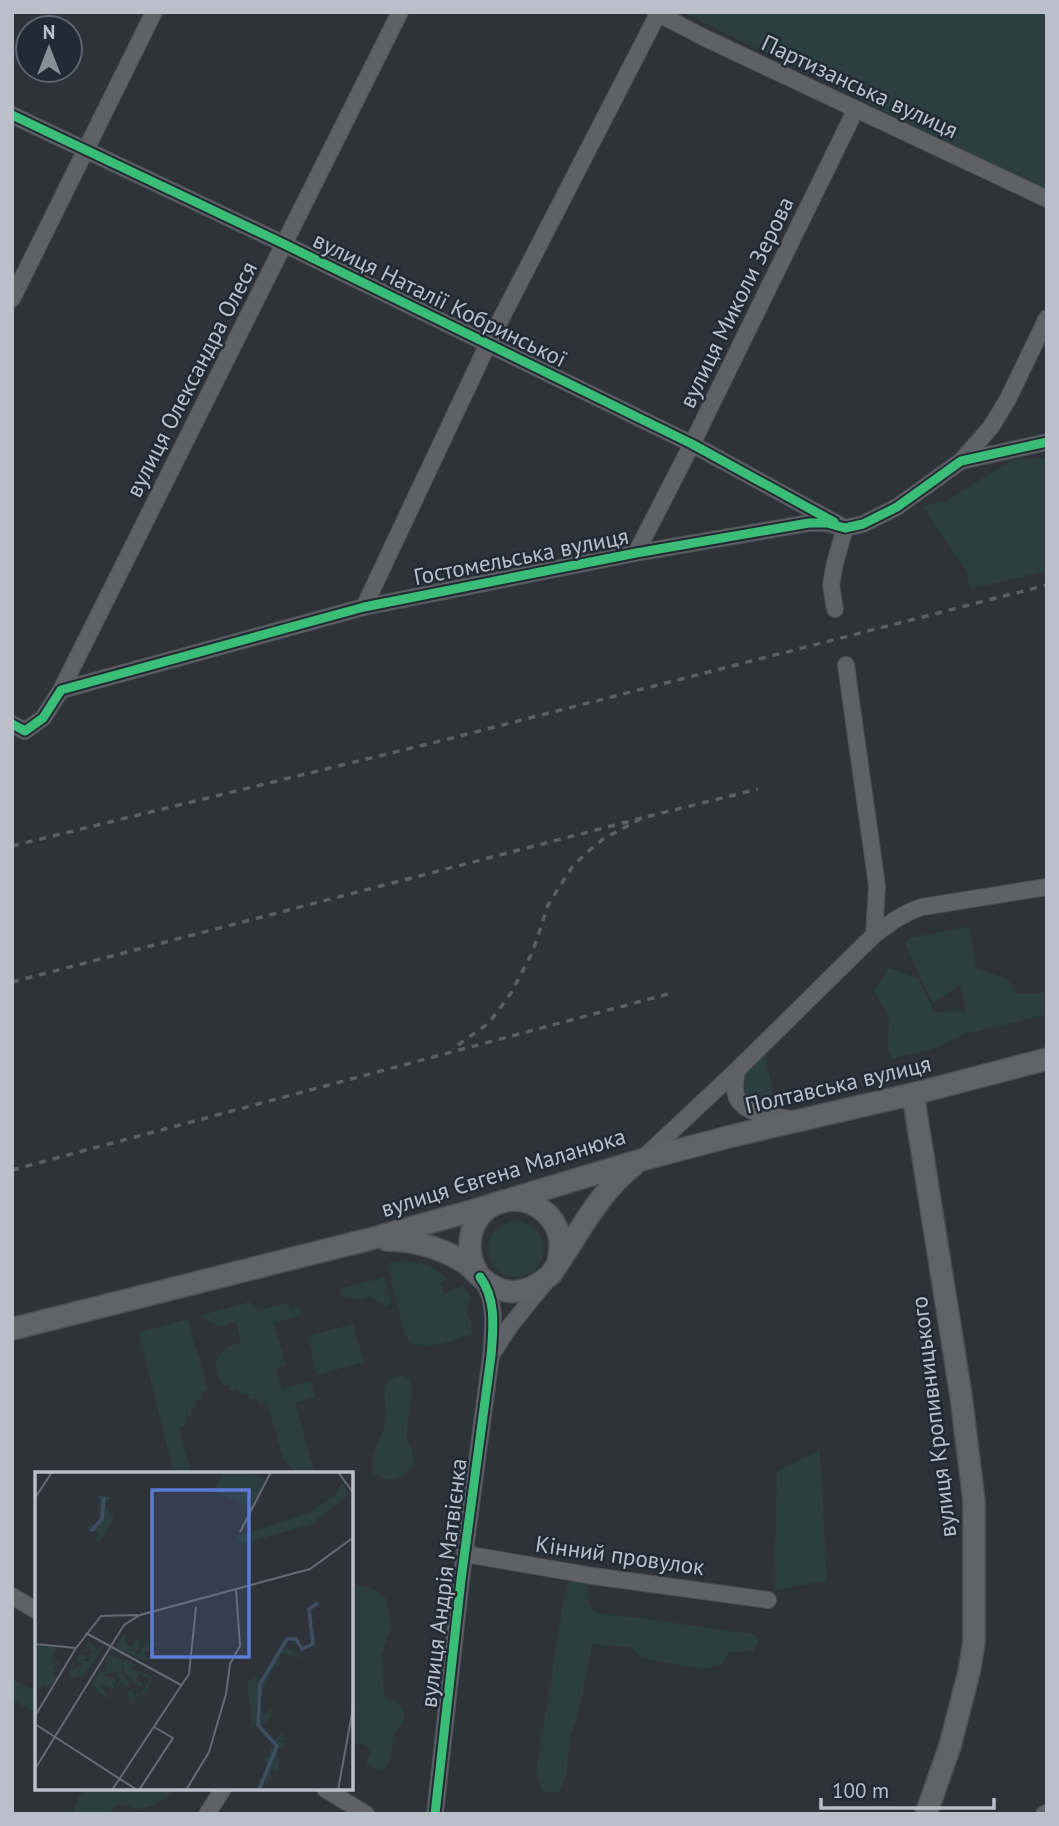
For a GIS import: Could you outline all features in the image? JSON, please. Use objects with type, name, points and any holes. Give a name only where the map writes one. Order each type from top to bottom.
[{"type":"main road","name":"Полтавська вулиця","points":[[641,1160],[1047,1059]]},
{"type":"main road","name":"вулиця Кропивницького","points":[[913,1094],[961,1396],[974,1501],[974,1642],[950,1746],[926,1814]]},
{"type":"main road","name":"вулиця Євгена Маланюка","points":[[12,1329],[370,1239],[641,1160]]},
{"type":"main road","points":[[370,1239],[426,1244],[463,1262],[498,1289],[527,1291],[540,1285],[551,1274],[604,1196],[622,1175],[641,1160]]},
{"type":"main road","points":[[480,1277],[469,1253],[471,1233],[481,1215],[489,1208],[503,1201],[519,1200],[529,1202],[547,1213],[559,1233],[561,1248],[558,1262],[551,1274]]},
{"type":"street","points":[[12,299],[155,12]]},
{"type":"street","name":"вулиця Олександра Олеся","points":[[61,690],[400,12]]},
{"type":"street","points":[[364,607],[488,344],[658,13]]},
{"type":"street","name":"Партизанська вулиця","points":[[658,13],[1047,199]]},
{"type":"street","name":"вулиця Миколи Зерова","points":[[636,553],[856,109]]},
{"type":"street","name":"вулиця Наталії Кобринської","points":[[12,115],[284,244],[692,444],[845,528]]},
{"type":"street","points":[[961,461],[991,427],[1008,399],[1047,318]]},
{"type":"street","name":"Гостомельська вулиця","points":[[61,690],[364,607],[636,553],[809,523],[827,523],[845,528],[863,524],[897,507],[961,461],[1047,442]]},
{"type":"street","points":[[835,608],[831,585],[845,528]]},
{"type":"street","points":[[846,665],[877,886],[874,935]]},
{"type":"street","points":[[12,724],[25,731],[43,718],[61,690]]},
{"type":"street","name":"вулиця Євгена Маланюка","points":[[641,1160],[874,935],[895,919],[915,909],[1047,887]]},
{"type":"street","points":[[738,1069],[734,1088],[736,1096],[747,1109],[756,1114],[799,1120]]},
{"type":"street","points":[[491,1356],[514,1320],[551,1274]]},
{"type":"street","name":"вулиця Андрія Матвієнка","points":[[435,1814],[491,1356],[491,1297],[480,1277]]},
{"type":"street","name":"Кінний провулок","points":[[465,1554],[593,1576],[768,1600]]},
{"type":"street","points":[[12,1596],[35,1610]]},
{"type":"street","points":[[207,1814],[222,1791]]},
{"type":"street","points":[[328,1791],[366,1814]]},
{"type":"shaded area","points":[[682,12],[1047,12],[1047,191]]},
{"type":"shaded area","points":[[1047,458],[1047,571],[970,589],[966,570],[922,506],[946,501],[1012,460]]},
{"type":"shaded area","points":[[969,926],[976,968],[1007,979],[1018,994],[1047,991],[1047,1015],[965,1034],[933,1049],[892,1059],[888,1047],[888,1018],[874,991],[889,968],[918,978],[934,1012],[967,1011],[960,985],[933,1004],[905,944],[910,938]]},
{"type":"shaded area","points":[[763,1050],[768,1055],[765,1059],[774,1093],[789,1090],[792,1101],[770,1106],[748,1102],[738,1083],[739,1077]]},
{"type":"shaded area","points":[[516,1221],[527,1223],[536,1229],[542,1238],[542,1260],[536,1269],[527,1275],[516,1277],[505,1275],[496,1269],[490,1260],[488,1249],[490,1238],[496,1229],[505,1223]]},
{"type":"shaded area","points":[[410,1261],[430,1267],[447,1279],[440,1283],[445,1294],[463,1285],[471,1298],[466,1309],[472,1334],[427,1346],[411,1342],[405,1335],[387,1264]]},
{"type":"shaded area","points":[[384,1277],[391,1304],[385,1306],[370,1297],[359,1300],[341,1295],[339,1289]]},
{"type":"shaded area","points":[[249,1302],[259,1310],[288,1303],[290,1309],[300,1307],[302,1315],[274,1323],[286,1365],[276,1369],[282,1389],[311,1381],[315,1397],[295,1403],[314,1472],[295,1472],[283,1458],[267,1403],[259,1405],[257,1398],[249,1400],[248,1393],[240,1395],[238,1389],[231,1391],[229,1385],[222,1386],[215,1362],[226,1347],[241,1342],[236,1322],[221,1327],[204,1319],[202,1315]]},
{"type":"shaded area","points":[[188,1319],[208,1390],[201,1392],[202,1399],[195,1401],[197,1407],[190,1409],[192,1416],[185,1418],[187,1425],[179,1427],[191,1472],[173,1472],[140,1332]]},
{"type":"shaded area","points":[[353,1324],[364,1362],[317,1375],[307,1336]]},
{"type":"shaded area","points":[[402,1375],[410,1379],[412,1390],[406,1439],[412,1449],[414,1464],[400,1477],[391,1480],[373,1473],[373,1457],[386,1420],[384,1386]]},
{"type":"shaded area","points":[[820,1450],[827,1581],[774,1590],[777,1471]]},
{"type":"shaded area","points":[[577,1577],[589,1583],[588,1601],[594,1612],[754,1634],[759,1641],[753,1651],[730,1652],[721,1665],[701,1669],[641,1658],[631,1647],[592,1644],[581,1702],[570,1739],[566,1777],[559,1793],[542,1791],[536,1773],[566,1585]]},
{"type":"shaded area","points":[[354,1585],[377,1591],[387,1600],[391,1626],[381,1657],[384,1669],[383,1685],[385,1696],[403,1708],[405,1715],[395,1733],[388,1766],[379,1771],[371,1767],[366,1762],[371,1754],[366,1745],[356,1744]]},
{"type":"shaded area","points":[[12,1679],[35,1690],[35,1712],[12,1700]]},
{"type":"shaded area","points":[[85,1791],[172,1791],[149,1807],[138,1809],[119,1805],[114,1806],[110,1814],[72,1814],[79,1797]]},
{"type":"railway","points":[[12,846],[444,740],[1047,585]]},
{"type":"railway","points":[[458,1045],[489,1023],[511,993],[533,951],[548,905],[572,867],[585,854],[603,839],[642,818],[758,789]]},
{"type":"railway","points":[[12,982],[642,818]]},
{"type":"railway","points":[[12,1170],[668,994]]},
{"type":"cycle path","points":[[12,115],[284,244],[692,444],[834,522]]},
{"type":"cycle path","points":[[12,724],[25,731],[43,718],[61,690],[364,607],[636,553],[809,523],[827,523],[845,528],[863,524],[897,507],[961,461],[1047,442]]},
{"type":"cycle path","points":[[435,1814],[461,1580],[491,1356],[491,1305],[480,1277]]}]
